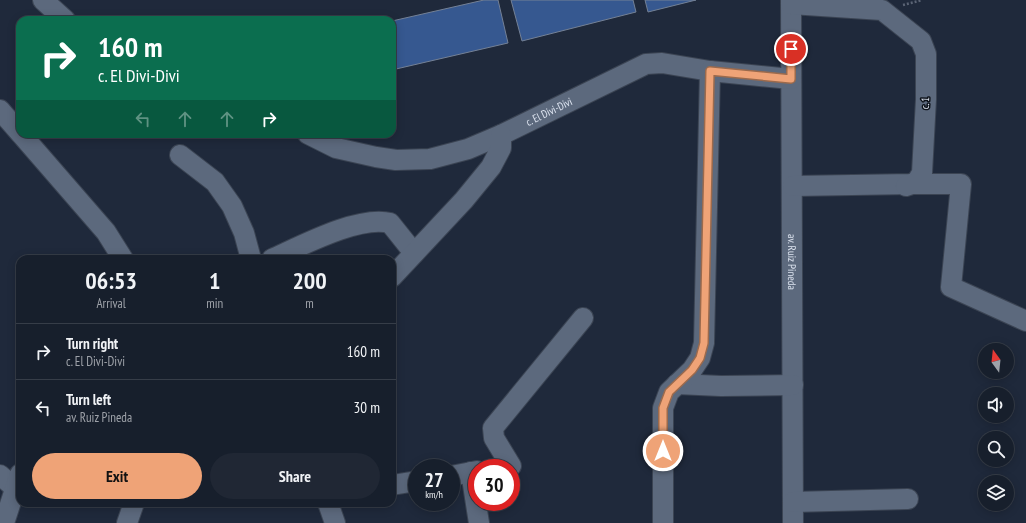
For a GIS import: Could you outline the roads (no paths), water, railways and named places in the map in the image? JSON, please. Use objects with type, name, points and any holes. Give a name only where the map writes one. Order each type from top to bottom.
[{"type":"street","points":[[43,0],[61,16]]},
{"type":"street","name":"av. Ruiz Pineda","points":[[791,2],[793,186],[793,523]]},
{"type":"street","name":"c. 1","points":[[791,2],[882,10],[921,41],[926,54],[926,99],[922,173],[918,181],[912,184]]},
{"type":"street","name":"c. El Divi-Divi","points":[[316,138],[336,148],[376,157],[396,160],[430,159],[468,149],[501,135],[646,64],[662,63],[710,71],[791,79]]},
{"type":"street","points":[[663,523],[663,408],[669,392],[692,370],[700,358],[704,343],[710,71]]},
{"type":"street","points":[[0,110],[16,129]]},
{"type":"street","points":[[396,273],[464,200],[491,167],[501,148],[501,135]]},
{"type":"street","points":[[24,138],[106,232],[120,255]]},
{"type":"street","points":[[180,155],[215,182],[232,206],[244,233],[250,255]]},
{"type":"street","points":[[793,186],[897,188],[912,184],[961,184],[951,287],[1026,321]]},
{"type":"street","points":[[280,255],[325,234],[377,221],[390,223],[414,253]]},
{"type":"street","points":[[508,459],[494,438],[493,428],[583,318]]},
{"type":"street","points":[[677,384],[721,386],[793,385]]},
{"type":"street","points":[[0,475],[16,481]]},
{"type":"street","points":[[396,484],[408,482]]},
{"type":"street","points":[[4,523],[16,484]]},
{"type":"street","points":[[793,502],[908,499]]},
{"type":"street","points":[[127,523],[133,507]]},
{"type":"street","points":[[329,507],[335,523]]},
{"type":"street","points":[[478,511],[479,523]]}]
